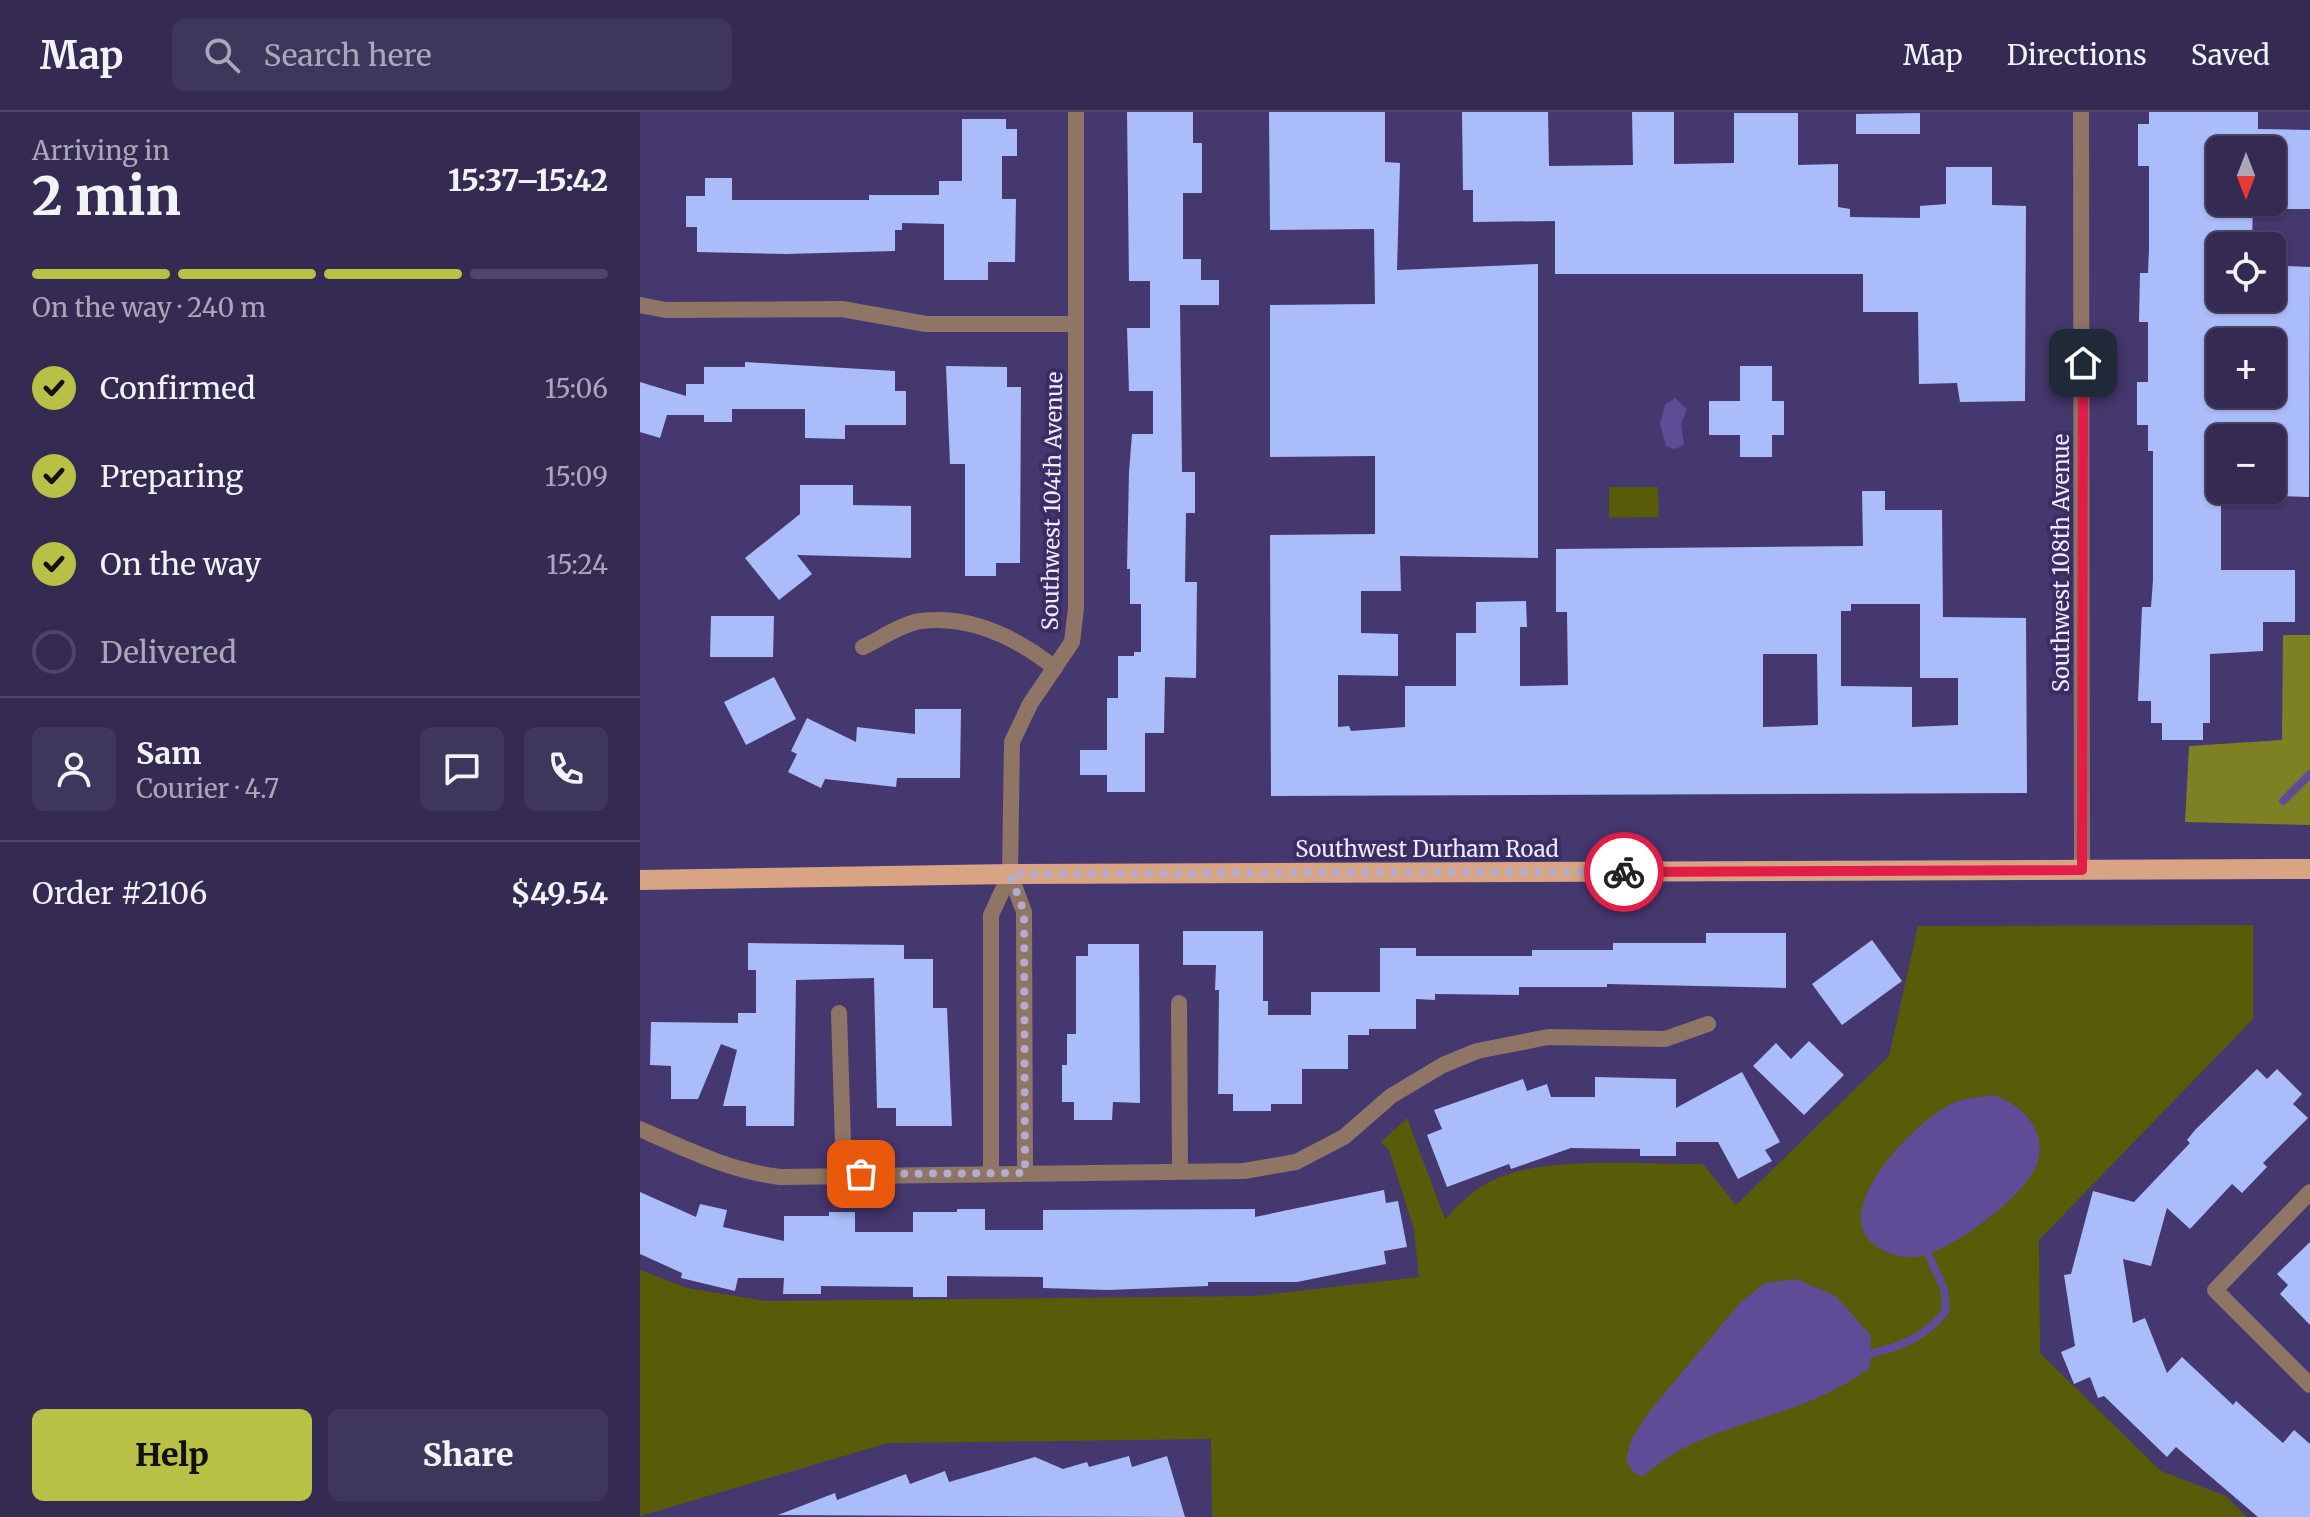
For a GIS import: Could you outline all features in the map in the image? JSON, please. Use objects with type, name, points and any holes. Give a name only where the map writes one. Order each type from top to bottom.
[{"type":"main road","name":"Southwest Durham Road","points":[[640,880],[1010,874],[2310,869]]},
{"type":"street","name":"Southwest 104th Avenue","points":[[1025,1173],[1024,912],[1010,874],[1012,742],[1020,722],[1072,642],[1076,608],[1076,112]]},
{"type":"street","name":"Southwest 108th Avenue","points":[[2081,112],[2082,870]]},
{"type":"street","points":[[640,305],[666,310],[842,309],[926,324],[1075,324]]},
{"type":"street","points":[[863,647],[919,621],[967,622],[1026,645],[1055,668]]},
{"type":"street","name":"Southwest 104th Avenue","points":[[991,1173],[991,915],[1010,874]]},
{"type":"street","points":[[1179,1003],[1180,1171]]},
{"type":"street","points":[[839,1013],[844,1175]]},
{"type":"street","points":[[640,1129],[752,1174],[780,1177],[1244,1171],[1296,1162],[1344,1137],[1391,1096],[1443,1065],[1477,1051],[1548,1037],[1665,1039],[1708,1024]]},
{"type":"street","points":[[2310,1192],[2215,1290],[2310,1385]]},
{"type":"shaded area","points":[[1675,398],[1687,409],[1681,424],[1684,445],[1675,449],[1666,446],[1660,424],[1665,405]]},
{"type":"shaded area","points":[[1609,487],[1658,487],[1659,517],[1609,518]]},
{"type":"shaded area","points":[[2283,635],[2310,635],[2310,825],[2185,822],[2189,746],[2282,740]]},
{"type":"shaded area","points":[[2253,925],[2253,1019],[2039,1240],[2040,1353],[2161,1471],[2226,1496],[2247,1517],[1212,1517],[1211,1439],[888,1443],[640,1516],[640,1270],[687,1288],[766,1301],[1255,1296],[1419,1277],[1414,1230],[1389,1150],[1381,1142],[1407,1118],[1445,1219],[1473,1192],[1493,1180],[1514,1172],[1567,1164],[1703,1164],[1736,1205],[1889,1056],[1918,926]]},
{"type":"shaded area","points":[[1993,1095],[2012,1104],[2028,1117],[2038,1135],[2039,1157],[2034,1171],[2022,1187],[1988,1219],[1930,1254],[1904,1257],[1876,1246],[1863,1231],[1861,1212],[1868,1190],[1882,1168],[1899,1147],[1936,1113],[1961,1100]]},
{"type":"shaded area","points":[[1796,1279],[1836,1296],[1871,1336],[1870,1367],[1815,1399],[1695,1443],[1643,1477],[1632,1471],[1626,1459],[1632,1438],[1648,1413],[1740,1303],[1765,1283]]},
{"type":"building","points":[[1127,112],[1193,112],[1193,143],[1202,143],[1202,193],[1183,193],[1183,259],[1201,259],[1201,280],[1219,280],[1219,305],[1180,305],[1182,472],[1195,472],[1195,513],[1186,513],[1185,582],[1197,582],[1196,678],[1165,677],[1164,733],[1145,733],[1145,792],[1107,792],[1107,775],[1080,775],[1080,750],[1107,750],[1107,698],[1118,698],[1118,656],[1134,656],[1134,652],[1141,652],[1141,604],[1130,604],[1130,569],[1127,569],[1129,472],[1132,434],[1153,434],[1153,391],[1129,391],[1127,328],[1150,328],[1150,281],[1129,281]]},
{"type":"building","points":[[1269,112],[1385,112],[1385,162],[1400,163],[1397,270],[1538,264],[1538,558],[1400,556],[1401,591],[1361,591],[1361,633],[1398,634],[1398,676],[1338,675],[1338,727],[1349,726],[1351,731],[1405,727],[1405,686],[1456,686],[1456,633],[1476,633],[1476,602],[1526,601],[1527,627],[1520,627],[1520,686],[1568,685],[1567,612],[1556,612],[1556,549],[1863,546],[1862,491],[1885,491],[1885,510],[1942,510],[1943,617],[2026,618],[2027,793],[1271,796],[1270,535],[1375,534],[1375,456],[1270,457],[1270,305],[1375,304],[1374,229],[1270,230]],"holes":[[[1851,604],[1920,604],[1920,678],[1958,678],[1958,725],[1912,727],[1912,687],[1841,686],[1841,611],[1851,611]],[[1763,654],[1817,654],[1818,725],[1763,727]]]},
{"type":"building","points":[[1462,112],[1548,112],[1549,166],[1633,165],[1632,112],[1674,112],[1674,164],[1734,163],[1734,113],[1798,113],[1798,165],[1838,164],[1838,207],[1850,209],[1850,217],[1920,218],[1920,206],[1946,204],[1946,167],[1992,167],[1992,205],[2026,206],[2025,401],[1960,402],[1957,383],[1919,384],[1918,312],[1863,312],[1863,274],[1555,274],[1555,221],[1473,222],[1473,190],[1463,190]]},
{"type":"building","points":[[2149,112],[2258,112],[2258,129],[2310,130],[2310,209],[2286,209],[2286,136],[2206,136],[2206,216],[2253,216],[2252,232],[2206,232],[2206,312],[2286,312],[2286,266],[2310,267],[2309,497],[2286,496],[2286,424],[2206,424],[2206,504],[2221,504],[2221,570],[2295,570],[2295,622],[2263,622],[2263,651],[2210,654],[2210,723],[2203,723],[2203,740],[2162,740],[2162,723],[2151,723],[2151,701],[2138,701],[2142,607],[2151,607],[2153,580],[2153,451],[2148,451],[2148,425],[2137,425],[2137,382],[2148,382],[2148,322],[2139,322],[2140,273],[2148,273],[2149,249],[2149,166],[2138,166],[2138,124],[2149,124]]},
{"type":"building","points":[[1920,113],[1920,134],[1856,134],[1856,114]]},
{"type":"building","points":[[962,119],[1006,119],[1006,129],[1017,129],[1017,156],[1002,156],[1002,199],[1016,199],[1015,262],[988,262],[988,280],[944,280],[944,224],[902,223],[902,230],[895,230],[895,251],[786,254],[697,252],[697,227],[686,227],[686,196],[705,196],[705,178],[732,178],[732,200],[869,200],[869,195],[939,195],[939,181],[962,181]]},
{"type":"building","points":[[745,362],[895,371],[895,391],[906,391],[906,425],[845,425],[845,439],[805,438],[805,409],[732,409],[732,422],[704,422],[704,415],[667,415],[660,438],[640,432],[640,382],[686,396],[686,384],[704,384],[704,367],[745,367]]},
{"type":"building","points":[[946,366],[1007,367],[1007,387],[1021,387],[1020,563],[996,563],[996,576],[965,576],[965,464],[950,464]]},
{"type":"building","points":[[1740,366],[1772,366],[1772,401],[1784,401],[1784,435],[1772,435],[1772,457],[1740,457],[1740,435],[1709,435],[1709,401],[1740,401]]},
{"type":"building","points":[[800,485],[853,485],[853,505],[911,506],[911,558],[797,555],[812,574],[779,600],[745,558],[800,514]]},
{"type":"building","points":[[711,616],[774,616],[773,657],[710,657]]},
{"type":"building","points":[[774,677],[796,719],[746,745],[724,702]]},
{"type":"building","points":[[915,709],[961,709],[960,778],[897,778],[896,787],[825,779],[821,788],[788,772],[797,754],[791,751],[807,718],[856,742],[857,727],[915,734]]},
{"type":"building","points":[[1183,931],[1263,931],[1263,1001],[1268,1001],[1268,1015],[1311,1015],[1311,992],[1380,992],[1380,948],[1416,948],[1416,956],[1532,956],[1532,950],[1613,950],[1613,943],[1706,943],[1706,933],[1786,933],[1786,988],[1607,984],[1607,987],[1519,987],[1519,995],[1435,994],[1435,1000],[1416,999],[1416,1029],[1369,1029],[1369,1035],[1348,1035],[1348,1069],[1302,1069],[1302,1104],[1271,1104],[1271,1111],[1233,1111],[1233,1094],[1218,1094],[1219,990],[1215,990],[1216,965],[1183,965]]},
{"type":"building","points":[[1872,940],[1902,981],[1842,1025],[1812,984]]},
{"type":"building","points":[[748,943],[904,945],[904,959],[933,959],[933,1008],[947,1008],[952,1126],[896,1126],[896,1108],[877,1108],[874,978],[796,980],[794,1126],[746,1126],[746,1106],[723,1106],[737,1050],[721,1044],[698,1099],[671,1099],[671,1066],[650,1065],[651,1022],[738,1023],[738,1013],[756,1013],[756,970],[748,970]]},
{"type":"building","points":[[1088,944],[1139,944],[1140,1103],[1113,1102],[1112,1120],[1074,1120],[1074,1102],[1062,1102],[1062,1065],[1067,1065],[1067,1034],[1076,1034],[1076,956],[1088,956]]},
{"type":"building","points":[[1809,1041],[1844,1075],[1804,1115],[1753,1066],[1776,1043],[1791,1059]]},
{"type":"building","points":[[2257,1069],[2267,1079],[2277,1069],[2302,1094],[2293,1104],[2308,1118],[2263,1163],[2267,1167],[2242,1193],[2232,1184],[2190,1229],[2167,1208],[2151,1266],[2123,1259],[2133,1323],[2145,1318],[2167,1373],[2182,1357],[2233,1405],[2236,1401],[2283,1443],[2294,1430],[2310,1444],[2310,1517],[2258,1517],[2176,1447],[2167,1457],[2104,1396],[2098,1398],[2090,1377],[2074,1384],[2061,1352],[2075,1346],[2064,1275],[2071,1274],[2093,1191],[2134,1202],[2190,1143],[2187,1140],[2195,1130]]},
{"type":"building","points":[[1742,1072],[1780,1142],[1765,1150],[1772,1161],[1738,1179],[1718,1142],[1676,1142],[1676,1156],[1640,1156],[1640,1149],[1571,1148],[1511,1169],[1509,1164],[1447,1187],[1427,1135],[1442,1129],[1434,1110],[1523,1079],[1527,1091],[1547,1084],[1551,1097],[1595,1097],[1595,1077],[1676,1079],[1676,1108]]},
{"type":"building","points":[[1384,1190],[1386,1203],[1398,1201],[1407,1247],[1384,1251],[1386,1264],[1297,1282],[1208,1282],[1208,1286],[1108,1290],[1043,1288],[1043,1277],[947,1276],[947,1297],[913,1297],[913,1287],[821,1286],[821,1294],[783,1294],[784,1278],[738,1278],[735,1291],[681,1278],[682,1273],[640,1254],[640,1192],[696,1217],[700,1204],[727,1210],[723,1227],[784,1241],[784,1216],[829,1216],[829,1212],[855,1212],[855,1232],[913,1232],[913,1212],[957,1212],[957,1209],[985,1209],[985,1230],[1043,1230],[1043,1210],[1255,1209],[1255,1217]]},
{"type":"building","points":[[2310,1242],[2310,1325],[2280,1294],[2288,1285],[2277,1274]]},
{"type":"building","points":[[1129,1456],[1132,1467],[1167,1456],[1185,1517],[778,1515],[835,1493],[837,1500],[906,1474],[910,1484],[945,1471],[949,1482],[1035,1457],[1063,1469],[1087,1462],[1089,1467]]},
{"type":"waterway","points":[[2283,801],[2310,774]]},
{"type":"waterway","points":[[1870,1354],[1912,1339],[1930,1327],[1946,1310],[1944,1289],[1929,1256]]},
{"type":"way so far","points":[[861,1174],[1025,1173],[1024,912],[1010,874],[1624,872]]},
{"type":"route","points":[[1624,872],[2082,870],[2083,363]]}]
